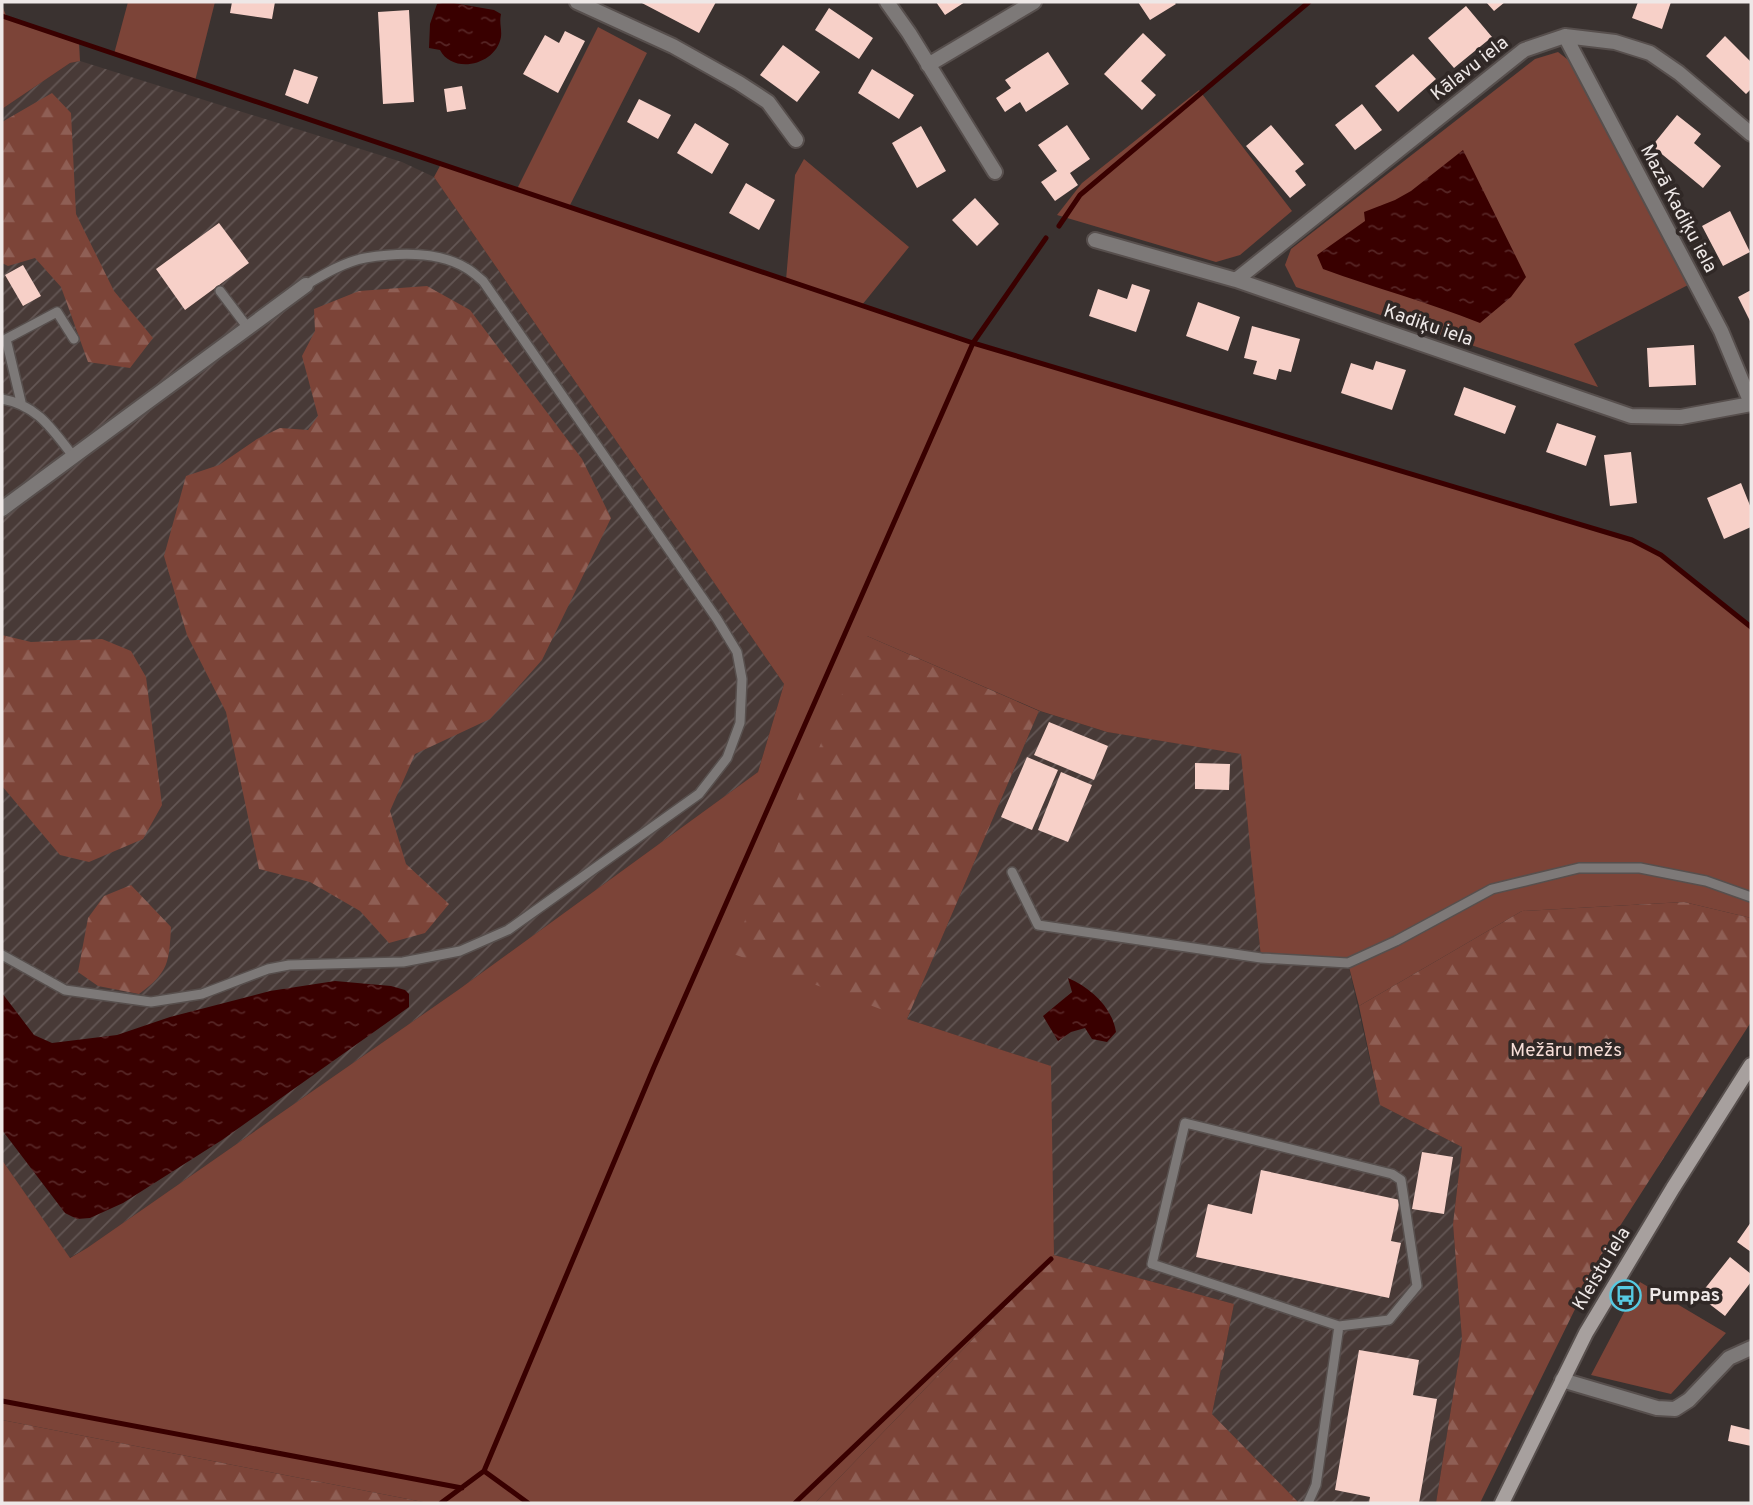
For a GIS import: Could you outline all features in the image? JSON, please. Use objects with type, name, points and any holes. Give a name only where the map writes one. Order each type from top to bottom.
[{"type":"street","points":[[578,2],[673,46],[739,83],[768,102],[796,139]]},
{"type":"street","points":[[887,2],[995,172]]},
{"type":"street","points":[[928,65],[1034,2]]},
{"type":"street","name":"Kālavu iela","points":[[1236,281],[1524,50],[1565,36],[1615,42],[1650,52],[1751,134]]},
{"type":"street","name":"Mazā Kadiķu iela","points":[[1565,36],[1721,331],[1751,403]]},
{"type":"street","name":"Kadiķu iela","points":[[1095,240],[1236,281],[1631,416],[1681,417],[1751,403]]},
{"type":"street","points":[[2,509],[306,285]]},
{"type":"street","name":"Kleistu iela","points":[[1502,1503],[1586,1334],[1751,1065]]},
{"type":"street","points":[[1562,1380],[1657,1408],[1675,1409],[1689,1400],[1729,1358],[1749,1346]]},
{"type":"lane","points":[[2,955],[65,990],[151,1002],[202,993],[268,969],[289,965],[403,962],[460,951],[508,930],[553,900],[699,794],[727,758],[740,723],[742,679],[737,652],[718,620],[483,281],[467,268],[439,257],[410,255],[364,258],[328,271],[306,285]]},
{"type":"lane","points":[[220,292],[248,328]]},
{"type":"lane","points":[[21,402],[6,340],[57,312],[74,339]]},
{"type":"lane","points":[[2,399],[21,402],[45,421],[73,456]]},
{"type":"lane","points":[[1012,872],[1038,925],[1261,958],[1348,963],[1396,941],[1492,889],[1579,868],[1640,868],[1706,881],[1751,897]]},
{"type":"lane","points":[[1185,1124],[1392,1174],[1401,1180],[1417,1286],[1389,1320],[1339,1326],[1152,1264],[1185,1124]]},
{"type":"lane","points":[[1308,1503],[1316,1485],[1339,1326]]},
{"type":"shaded area","points":[[80,61],[402,162],[434,177],[784,684],[758,772],[458,990],[69,1258],[2,1160],[2,109],[70,63]]},
{"type":"shaded area","points":[[1039,711],[1107,732],[1242,753],[1261,958],[1348,963],[1380,1105],[1462,1147],[1453,1224],[1462,1339],[1436,1503],[1299,1503],[1212,1414],[1234,1304],[1054,1255],[1050,1066],[907,1019]]},
{"type":"green space","points":[[128,2],[215,2],[195,81],[114,54]]},
{"type":"green space","points":[[2,5],[7,18],[79,42],[80,61],[70,63],[2,109]]},
{"type":"green space","points":[[598,27],[647,53],[569,207],[786,280],[795,175],[804,159],[909,247],[862,305],[973,343],[1632,540],[1661,555],[1751,627],[1751,918],[1684,902],[1522,911],[1359,1006],[1348,963],[1261,958],[1241,754],[1107,732],[1040,711],[867,636],[907,1019],[1051,1066],[1054,1255],[815,1503],[428,1503],[2,1420],[2,1160],[70,1258],[458,990],[758,772],[784,684],[434,177],[441,164],[517,189]]},
{"type":"green space","points":[[1558,52],[1571,62],[1688,285],[1574,344],[1598,387],[1296,287],[1285,265],[1291,249],[1535,59]]},
{"type":"green space","points":[[1199,90],[1292,211],[1240,255],[1216,262],[1057,215],[1082,183]]},
{"type":"green space","points":[[52,93],[71,113],[76,214],[114,291],[153,338],[130,368],[88,362],[61,287],[35,258],[8,266],[2,263],[2,122]]},
{"type":"green space","points":[[427,286],[470,310],[582,459],[611,518],[542,660],[490,719],[415,754],[390,811],[406,864],[449,904],[425,933],[389,943],[360,911],[310,882],[259,869],[226,712],[187,635],[164,556],[186,476],[219,465],[257,439],[280,428],[308,430],[318,416],[302,356],[315,331],[314,309],[359,291]]},
{"type":"green space","points":[[2,635],[31,642],[102,639],[131,651],[146,677],[162,805],[143,839],[89,862],[60,855],[2,786]]},
{"type":"green space","points":[[867,636],[1039,711],[907,1019],[731,953]]},
{"type":"green space","points":[[131,885],[171,927],[166,965],[156,979],[139,994],[98,986],[78,972],[88,918],[104,896]]},
{"type":"green space","name":"Mežāru mežs","points":[[1684,902],[1751,918],[1751,1022],[1602,1254],[1480,1503],[1436,1503],[1462,1339],[1453,1224],[1462,1147],[1380,1105],[1359,1006],[1522,911]]},
{"type":"green space","points":[[1054,1255],[1234,1304],[1212,1414],[1299,1503],[815,1503]]},
{"type":"green space","points":[[1640,1282],[1726,1333],[1671,1394],[1591,1375]]},
{"type":"green space","points":[[2,1420],[428,1503],[2,1503]]},
{"type":"water","points":[[448,2],[494,10],[501,14],[501,37],[497,47],[483,60],[464,64],[454,62],[446,58],[440,50],[429,48],[430,24],[437,4]]},
{"type":"water","points":[[1463,150],[1526,277],[1511,297],[1480,323],[1323,269],[1317,255],[1365,221],[1364,212],[1411,191]]},
{"type":"water","points":[[1068,978],[1099,999],[1110,1014],[1116,1032],[1107,1042],[1092,1039],[1085,1028],[1071,1032],[1058,1041],[1043,1016],[1072,992]]},
{"type":"water","points":[[335,981],[391,986],[405,990],[409,994],[409,1007],[222,1140],[123,1203],[90,1218],[77,1219],[65,1213],[2,1130],[2,993],[34,1035],[52,1043],[117,1035],[170,1017],[270,991]]},
{"type":"building","points":[[232,2],[275,2],[272,19],[230,13]]},
{"type":"building","points":[[640,2],[716,2],[699,33]]},
{"type":"building","points":[[936,2],[965,2],[945,15]]},
{"type":"building","points":[[1138,2],[1174,2],[1176,4],[1150,20]]},
{"type":"building","points":[[1486,2],[1505,2],[1494,11]]},
{"type":"building","points":[[1638,2],[1671,2],[1662,29],[1632,18]]},
{"type":"building","points":[[1466,6],[1492,37],[1454,68],[1428,38]]},
{"type":"building","points":[[829,8],[873,38],[859,59],[815,30]]},
{"type":"building","points":[[409,10],[414,102],[383,104],[378,12]]},
{"type":"building","points":[[565,31],[585,41],[558,93],[523,74],[545,35],[559,43]]},
{"type":"building","points":[[1143,33],[1166,55],[1141,81],[1156,95],[1142,110],[1104,74]]},
{"type":"building","points":[[1725,36],[1751,62],[1751,89],[1746,94],[1706,56]]},
{"type":"building","points":[[783,45],[820,72],[797,102],[760,75]]},
{"type":"building","points":[[1048,52],[1069,84],[1026,112],[1020,102],[1005,112],[996,98],[1011,88],[1005,80]]},
{"type":"building","points":[[1413,54],[1436,79],[1398,112],[1375,86]]},
{"type":"building","points":[[294,69],[318,77],[308,104],[285,95]]},
{"type":"building","points":[[872,69],[914,95],[899,119],[858,93]]},
{"type":"building","points":[[462,86],[466,109],[447,112],[444,89]]},
{"type":"building","points":[[639,99],[671,115],[658,139],[627,122]]},
{"type":"building","points":[[1362,104],[1382,130],[1355,150],[1335,125]]},
{"type":"building","points":[[1677,115],[1701,134],[1694,143],[1721,166],[1703,188],[1652,146]]},
{"type":"building","points":[[695,123],[729,144],[712,174],[677,153]]},
{"type":"building","points":[[1067,125],[1090,159],[1070,173],[1078,185],[1055,201],[1041,182],[1057,171],[1038,145]]},
{"type":"building","points":[[1271,125],[1304,164],[1295,171],[1306,185],[1290,198],[1246,146]]},
{"type":"building","points":[[921,126],[946,171],[917,188],[892,143]]},
{"type":"building","points":[[746,183],[775,200],[759,230],[729,213]]},
{"type":"building","points":[[975,198],[999,224],[977,246],[952,220]]},
{"type":"building","points":[[1730,211],[1750,252],[1723,266],[1702,226]]},
{"type":"building","points":[[219,223],[249,263],[185,310],[156,269]]},
{"type":"building","points":[[23,265],[41,296],[23,306],[5,275]]},
{"type":"building","points":[[1132,284],[1150,290],[1136,332],[1089,316],[1098,289],[1127,299]]},
{"type":"building","points":[[1751,290],[1751,323],[1738,297]]},
{"type":"building","points":[[1198,302],[1240,317],[1228,351],[1186,336]]},
{"type":"building","points":[[1252,326],[1300,339],[1291,372],[1279,369],[1276,380],[1253,374],[1257,361],[1244,358]]},
{"type":"building","points":[[1694,345],[1696,385],[1649,387],[1647,348]]},
{"type":"building","points":[[1376,361],[1406,370],[1392,410],[1341,393],[1351,363],[1373,370]]},
{"type":"building","points":[[1464,387],[1516,406],[1505,434],[1454,415]]},
{"type":"building","points":[[1557,423],[1596,436],[1586,466],[1546,452]]},
{"type":"building","points":[[1631,452],[1637,503],[1610,506],[1604,455]]},
{"type":"building","points":[[1741,483],[1751,508],[1751,527],[1724,539],[1707,498]]},
{"type":"building","points":[[1049,722],[1108,746],[1094,780],[1034,755]]},
{"type":"building","points":[[1027,757],[1058,770],[1032,830],[1001,817]]},
{"type":"building","points":[[1195,763],[1230,764],[1229,790],[1195,789]]},
{"type":"building","points":[[1061,772],[1092,785],[1068,842],[1038,830]]},
{"type":"building","points":[[1422,1152],[1453,1157],[1444,1214],[1412,1209]]},
{"type":"building","points":[[1261,1170],[1400,1200],[1391,1241],[1401,1243],[1389,1298],[1196,1257],[1208,1204],[1252,1214]]},
{"type":"building","points":[[1751,1222],[1751,1252],[1737,1242]]},
{"type":"building","points":[[1730,1257],[1751,1274],[1751,1282],[1725,1316],[1699,1296]]},
{"type":"building","points":[[1359,1350],[1419,1360],[1413,1395],[1437,1399],[1419,1503],[1369,1503],[1370,1497],[1335,1490]]},
{"type":"building","points":[[1731,1425],[1751,1430],[1751,1446],[1728,1441]]},
{"type":"waterway","points":[[1059,226],[1080,195],[1309,2]]},
{"type":"waterway","points":[[2,16],[973,343],[1632,540],[1661,555],[1751,627]]},
{"type":"waterway","points":[[441,1503],[484,1471],[654,1067],[973,343],[1046,238]]},
{"type":"waterway","points":[[795,1503],[1051,1259]]},
{"type":"waterway","points":[[2,1401],[462,1488]]},
{"type":"waterway","points":[[484,1471],[528,1503]]},
{"type":"place","name":"Pumpas","points":[[1626,1296]]}]
